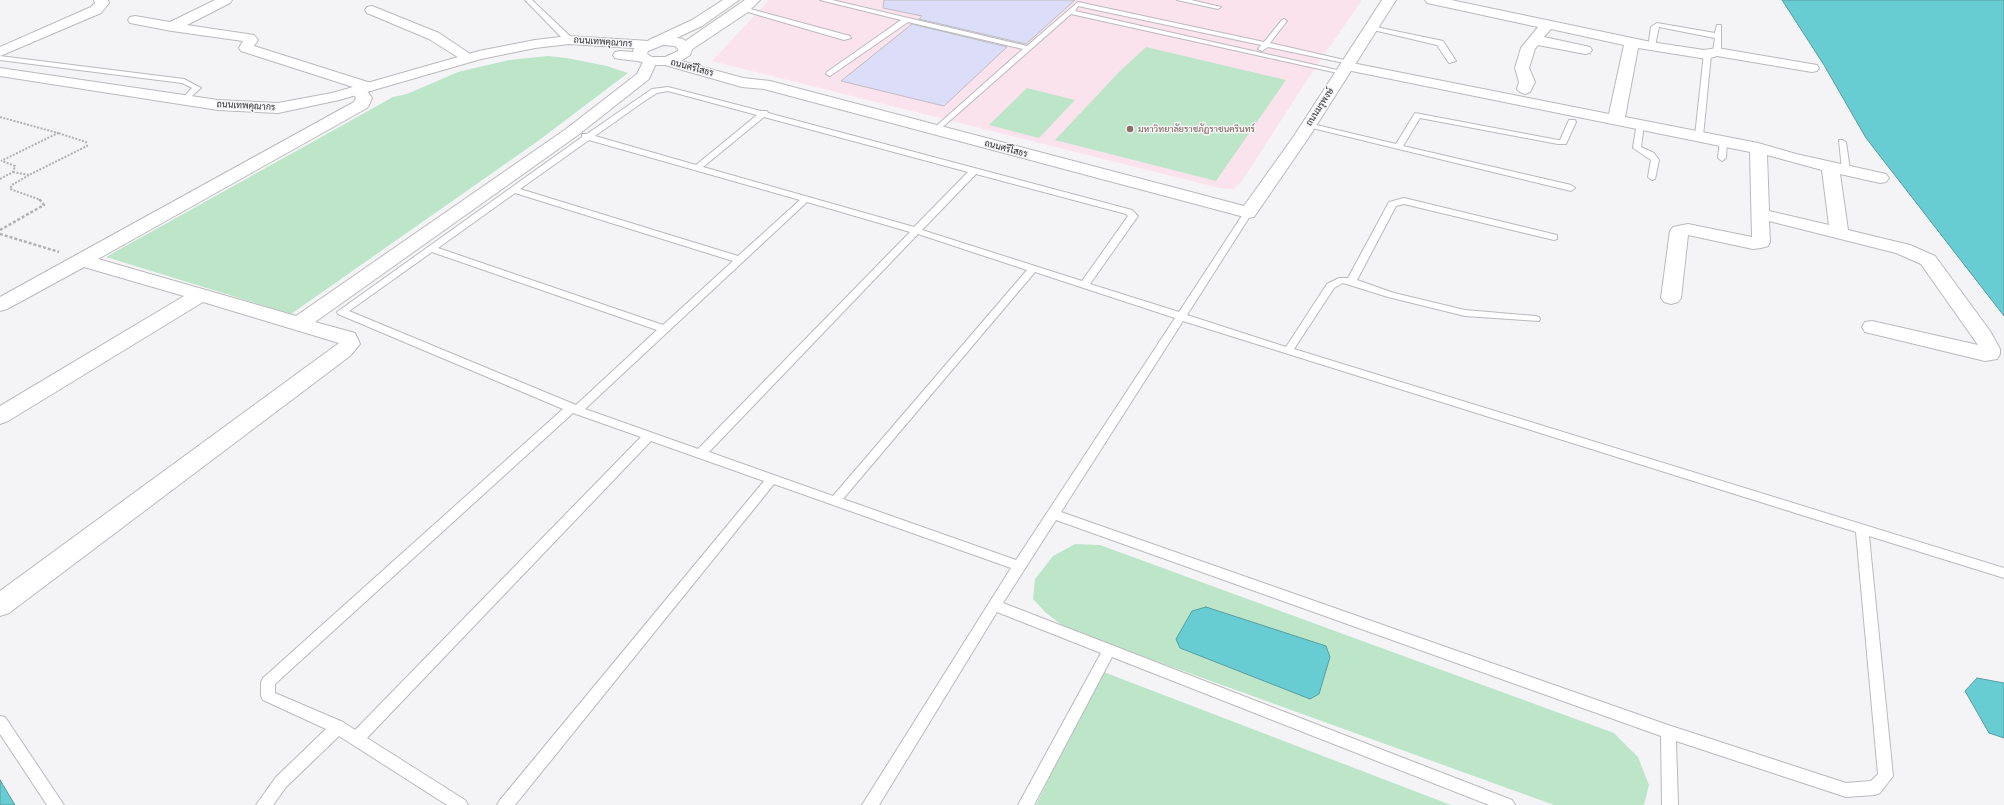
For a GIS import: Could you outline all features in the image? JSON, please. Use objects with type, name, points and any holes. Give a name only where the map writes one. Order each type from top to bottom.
[{"type":"street","points":[[0,52],[96,10],[102,3],[101,0]]},
{"type":"street","points":[[172,27],[225,0]]},
{"type":"street","points":[[298,324],[580,134],[644,76],[652,53],[732,0]]},
{"type":"street","name":"ถนนมรุพงษ์","points":[[1248,213],[1308,125],[1389,0]]},
{"type":"street","points":[[1432,0],[1651,46],[1812,68]]},
{"type":"street","points":[[652,53],[674,59],[748,5]]},
{"type":"street","points":[[372,10],[434,36],[469,58]]},
{"type":"street","points":[[0,305],[361,105],[364,98],[364,89],[246,48],[251,40],[249,38],[135,20]]},
{"type":"street","points":[[1525,89],[1527,82],[1522,68],[1528,48],[1547,25]]},
{"type":"street","name":"ถนนเทพคุณากร","points":[[0,72],[218,105],[278,108],[364,89],[469,58],[535,44],[569,40],[652,53]]},
{"type":"street","points":[[1536,40],[1585,50]]},
{"type":"street","name":"ถนนศรีโสธร","points":[[652,53],[670,41],[683,44],[686,50],[697,59],[751,76],[765,84]]},
{"type":"street","points":[[1616,120],[1632,42]]},
{"type":"street","name":"ถนนเทพคุณากร","points":[[535,44],[652,53]]},
{"type":"street","name":"ถนนศรีโสธร","points":[[652,53],[742,82],[765,84],[1248,213]]},
{"type":"street","points":[[1346,66],[1758,148],[1791,158],[1880,178]]},
{"type":"street","points":[[1671,298],[1679,231],[1688,229],[1754,242],[1761,242],[1758,148]]},
{"type":"street","points":[[1838,169],[1839,233]]},
{"type":"street","points":[[1761,214],[1903,249],[1928,260],[1983,336],[1990,349],[1990,354],[1872,327]]},
{"type":"street","points":[[0,605],[343,351],[350,344],[348,338],[83,260]]},
{"type":"street","points":[[0,416],[200,295]]},
{"type":"lane","points":[[528,0],[569,40]]},
{"type":"lane","points":[[823,0],[1028,48]]},
{"type":"lane","points":[[1180,0],[1218,7]]},
{"type":"lane","points":[[937,130],[1080,2],[1266,44],[1346,66]]},
{"type":"lane","points":[[748,5],[847,38]]},
{"type":"lane","points":[[1070,12],[1259,53],[1346,66]]},
{"type":"lane","points":[[830,74],[906,20]]},
{"type":"lane","points":[[1259,53],[1284,21]]},
{"type":"lane","points":[[1651,46],[1657,24],[1718,36]]},
{"type":"lane","points":[[1699,136],[1712,54],[1720,26]]},
{"type":"lane","points":[[1371,28],[1435,41],[1440,44],[1452,61]]},
{"type":"lane","points":[[0,58],[184,81],[197,88],[186,100]]},
{"type":"lane","points":[[1019,566],[574,409],[346,315],[342,312],[513,190],[580,134],[655,90],[661,89],[676,90],[764,113],[1123,210],[1133,216],[1084,285]]},
{"type":"lane","points":[[697,168],[764,113]]},
{"type":"lane","points":[[1398,147],[1418,115],[1558,142],[1563,142],[1572,122]]},
{"type":"lane","points":[[1640,124],[1637,148],[1651,155],[1655,160],[1652,177]]},
{"type":"lane","points":[[1308,125],[1571,188]]},
{"type":"lane","points":[[580,134],[917,231],[1288,351],[2004,573]]},
{"type":"lane","points":[[1722,158],[1723,141]]},
{"type":"lane","points":[[1838,169],[1842,142]]},
{"type":"lane","points":[[700,454],[975,170]]},
{"type":"lane","points":[[513,190],[740,260]]},
{"type":"lane","points":[[460,805],[338,727],[268,696],[268,682],[664,329],[806,199]]},
{"type":"lane","points":[[1352,281],[1392,204],[1398,202],[1404,201],[1554,237]]},
{"type":"lane","points":[[870,805],[994,605],[1248,213]]},
{"type":"lane","points":[[431,249],[664,329]]},
{"type":"lane","points":[[835,501],[1033,268]]},
{"type":"lane","points":[[1288,351],[1330,286],[1342,280],[1352,281],[1391,295],[1465,313],[1535,319]]},
{"type":"lane","points":[[357,738],[649,436]]},
{"type":"lane","points":[[505,805],[772,479]]},
{"type":"lane","points":[[1053,514],[1668,732],[1846,790],[1875,788],[1886,776],[1862,530]]},
{"type":"lane","points":[[994,605],[1507,805]]},
{"type":"lane","points":[[1026,805],[1109,650]]},
{"type":"lane","points":[[0,722],[56,805]]},
{"type":"lane","points":[[264,805],[281,782],[338,727]]},
{"type":"lane","points":[[1668,732],[1670,805]]},
{"type":"path","points":[[0,117],[86,142],[88,146],[12,185],[10,189],[40,199],[44,205],[0,230]]},
{"type":"path","points":[[0,161],[58,133]]},
{"type":"path","points":[[0,161],[15,166],[13,172]]},
{"type":"path","points":[[0,179],[13,172],[29,175]]},
{"type":"path","points":[[0,234],[83,260]]},
{"type":"shaded area","name":"มหาวิทยาลัยราชภัฏราชนครินทร์","points":[[769,0],[1362,0],[1311,74],[1240,184],[1233,189],[1219,188],[712,61]]},
{"type":"green space","points":[[1146,47],[1286,80],[1216,181],[1055,140],[1120,71]]},
{"type":"green space","points":[[548,56],[567,58],[607,66],[628,73],[538,141],[291,314],[106,257],[393,97],[407,94],[458,72],[509,60]]},
{"type":"green space","points":[[1027,88],[1075,100],[1039,138],[989,125]]},
{"type":"green space","points":[[1075,544],[1100,545],[1614,733],[1638,757],[1649,785],[1644,805],[1554,805],[1067,629],[1045,612],[1033,599],[1035,579],[1053,556]],"holes":[[[1180,648],[1319,694],[1310,698]]]},
{"type":"green space","points":[[1101,671],[1451,805],[1036,805]]},
{"type":"water","points":[[1782,0],[2004,0],[2004,316],[1866,138],[1824,65]]},
{"type":"water","points":[[1206,607],[1326,646],[1330,657],[1319,694],[1310,699],[1180,648],[1176,639],[1192,611]]},
{"type":"water","points":[[1977,678],[2004,683],[2004,738],[1989,733],[1965,691]]},
{"type":"water","points":[[0,780],[15,805],[0,805]]},
{"type":"building","points":[[884,0],[1075,0],[1026,44],[919,19],[922,16],[883,8]]},
{"type":"building","points":[[912,24],[1007,47],[944,106],[841,81]]},
{"type":"place","name":"มหาวิทยาลัยราชภัฏราชนครินทร์","points":[[1130,129]]}]
